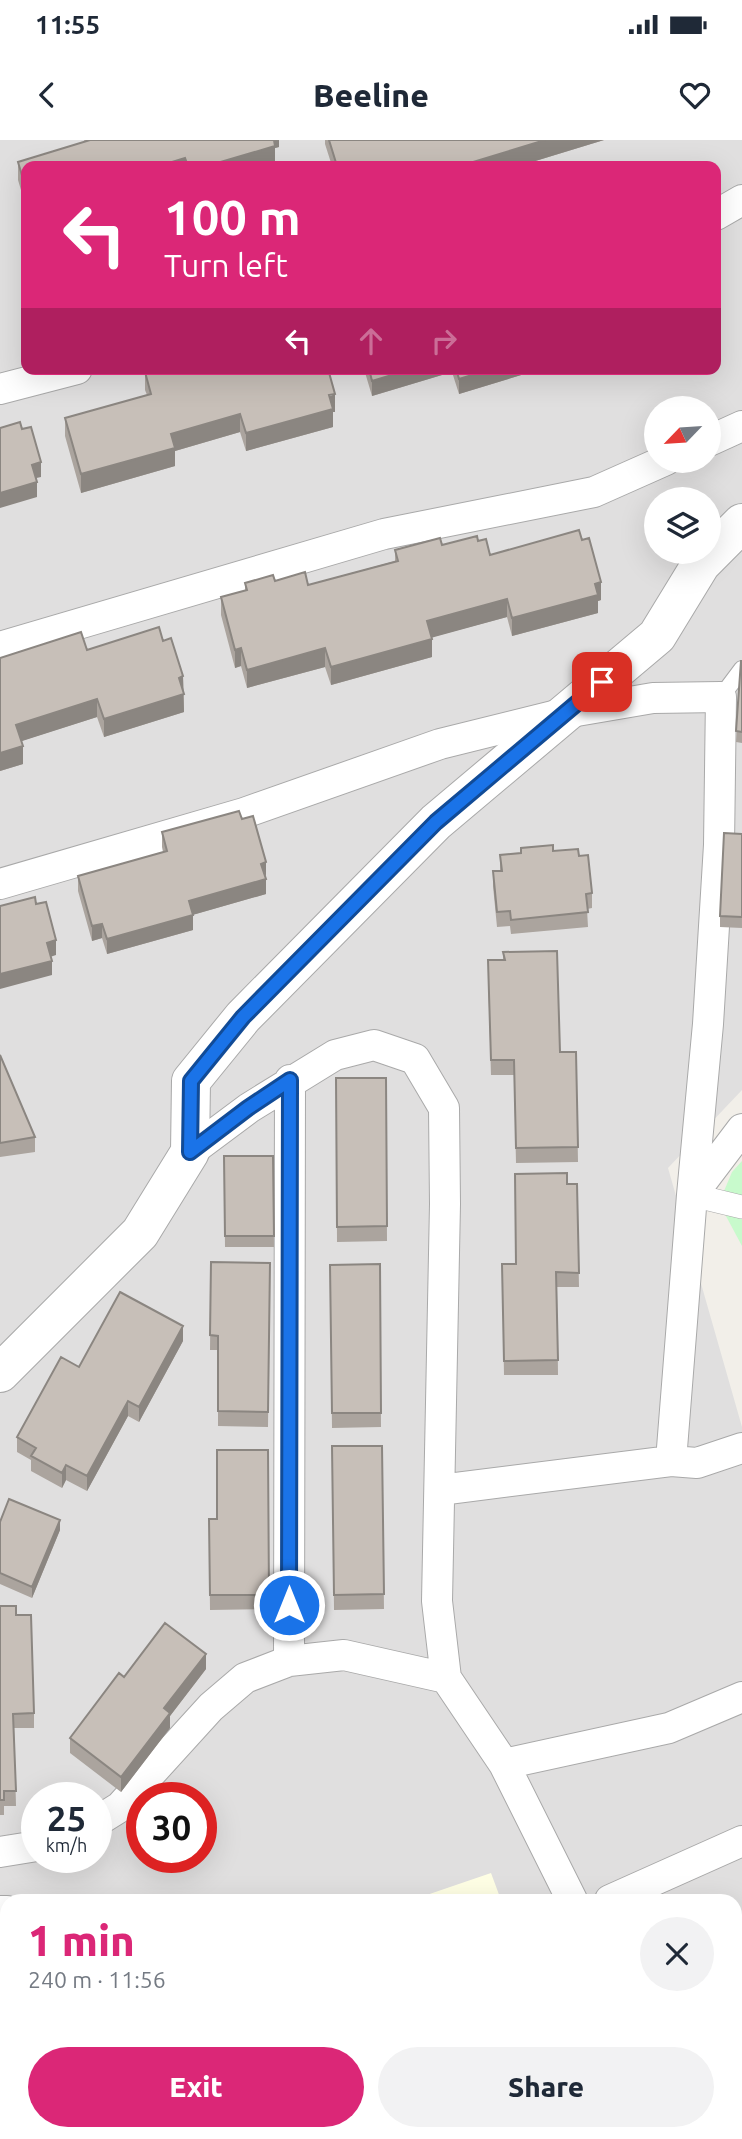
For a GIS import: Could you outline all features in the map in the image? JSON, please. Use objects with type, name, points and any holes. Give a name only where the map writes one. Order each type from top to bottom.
[{"type":"street","points":[[721,212],[742,200]]},
{"type":"street","points":[[0,389],[54,375]]},
{"type":"street","points":[[721,436],[742,426]]},
{"type":"street","points":[[0,647],[384,534],[594,492],[644,470]]},
{"type":"street","points":[[721,544],[742,523]]},
{"type":"street","points":[[721,556],[742,547]]},
{"type":"street","points":[[190,1152],[191,1081],[243,1017],[436,822],[657,636],[701,564]]},
{"type":"street","points":[[0,884],[244,813],[440,744],[565,713],[653,698],[721,697],[719,845],[708,1024],[671,1461]]},
{"type":"street","points":[[0,1373],[140,1233],[190,1152],[248,1108],[335,1055],[374,1045],[415,1059],[444,1108],[437,1601],[446,1678],[504,1764],[569,1894]]},
{"type":"street","points":[[289,1661],[290,1080]]},
{"type":"street","points":[[692,1195],[742,1129]]},
{"type":"street","points":[[692,1195],[742,1207]]},
{"type":"street","points":[[440,1490],[671,1461],[696,1463],[742,1448]]},
{"type":"street","points":[[112,1812],[120,1807],[211,1707],[245,1678],[289,1661],[344,1655],[446,1678]]},
{"type":"street","points":[[504,1764],[669,1728],[742,1697]]},
{"type":"street","points":[[623,1894],[742,1841]]},
{"type":"street","points":[[0,1852],[21,1849]]},
{"type":"lane","points":[[721,697],[742,669]]},
{"type":"shaded area","points":[[0,140],[742,140],[742,1090],[668,1168],[742,1427],[742,1894],[0,1894]]},
{"type":"shaded area","points":[[491,1873],[499,1894],[430,1894]]},
{"type":"green space","points":[[742,1161],[742,1246],[719,1203],[732,1172]]},
{"type":"building","points":[[90,140],[274,140],[275,146],[224,161],[186,161],[185,158],[175,161],[21,161]]},
{"type":"building","points":[[329,140],[545,140],[476,161],[335,161]]},
{"type":"building","points":[[146,375],[330,375],[335,394],[329,395],[333,409],[246,433],[240,414],[171,434],[175,448],[81,474],[65,418],[151,394]]},
{"type":"building","points":[[370,375],[392,375],[372,381]]},
{"type":"building","points":[[20,422],[22,429],[31,427],[41,462],[32,465],[37,482],[0,493],[0,428]]},
{"type":"building","points":[[579,530],[582,540],[589,538],[601,582],[595,584],[598,595],[512,618],[507,599],[427,621],[432,639],[331,667],[325,648],[247,670],[241,648],[235,650],[221,597],[247,590],[245,583],[273,575],[275,581],[305,572],[308,585],[398,561],[395,550],[440,538],[442,545],[477,536],[478,541],[486,539],[490,555]]},
{"type":"building","points":[[159,627],[163,641],[171,638],[183,676],[179,678],[184,694],[104,719],[97,699],[16,725],[23,746],[0,753],[0,658],[81,632],[87,650]]},
{"type":"building","points":[[742,661],[742,732],[736,731]]},
{"type":"building","points":[[239,811],[242,819],[253,816],[266,862],[261,864],[266,879],[189,901],[193,915],[107,939],[102,924],[92,926],[78,876],[167,851],[162,832]]},
{"type":"building","points":[[724,833],[742,834],[742,917],[720,916]]},
{"type":"building","points":[[553,845],[553,851],[578,849],[579,856],[588,855],[592,893],[586,894],[588,912],[511,920],[510,911],[497,912],[493,871],[502,871],[500,855],[521,853],[521,848]]},
{"type":"building","points":[[35,897],[36,904],[46,902],[56,940],[47,943],[52,961],[0,974],[0,906]]},
{"type":"building","points":[[557,951],[560,1052],[576,1052],[578,1147],[516,1148],[514,1060],[491,1060],[488,960],[505,960],[503,952]]},
{"type":"building","points":[[0,1055],[35,1137],[0,1143]]},
{"type":"building","points":[[336,1078],[386,1078],[387,1226],[337,1227]]},
{"type":"building","points":[[224,1156],[273,1156],[274,1236],[225,1236]]},
{"type":"building","points":[[567,1173],[567,1184],[577,1184],[579,1273],[556,1272],[558,1360],[504,1361],[502,1264],[516,1264],[515,1174]]},
{"type":"building","points":[[211,1262],[270,1263],[268,1412],[218,1411],[218,1336],[210,1335]]},
{"type":"building","points":[[380,1264],[381,1413],[332,1413],[330,1265]]},
{"type":"building","points":[[120,1292],[183,1326],[139,1407],[128,1401],[87,1476],[66,1465],[62,1473],[31,1456],[36,1448],[17,1437],[61,1357],[79,1367]]},
{"type":"building","points":[[332,1446],[382,1446],[384,1594],[334,1595]]},
{"type":"building","points":[[217,1450],[268,1450],[269,1595],[210,1595],[209,1519],[217,1519]]},
{"type":"building","points":[[9,1499],[60,1520],[32,1587],[0,1573],[0,1522]]},
{"type":"building","points":[[0,1606],[16,1606],[16,1615],[31,1615],[34,1713],[13,1714],[16,1791],[4,1791],[4,1800],[0,1800]]},
{"type":"building","points":[[165,1623],[206,1654],[164,1708],[170,1713],[121,1777],[70,1738],[119,1673],[124,1677]]},
{"type":"route","points":[[289,1605],[290,1080],[190,1152],[191,1081],[243,1017],[436,822],[602,682]]}]
